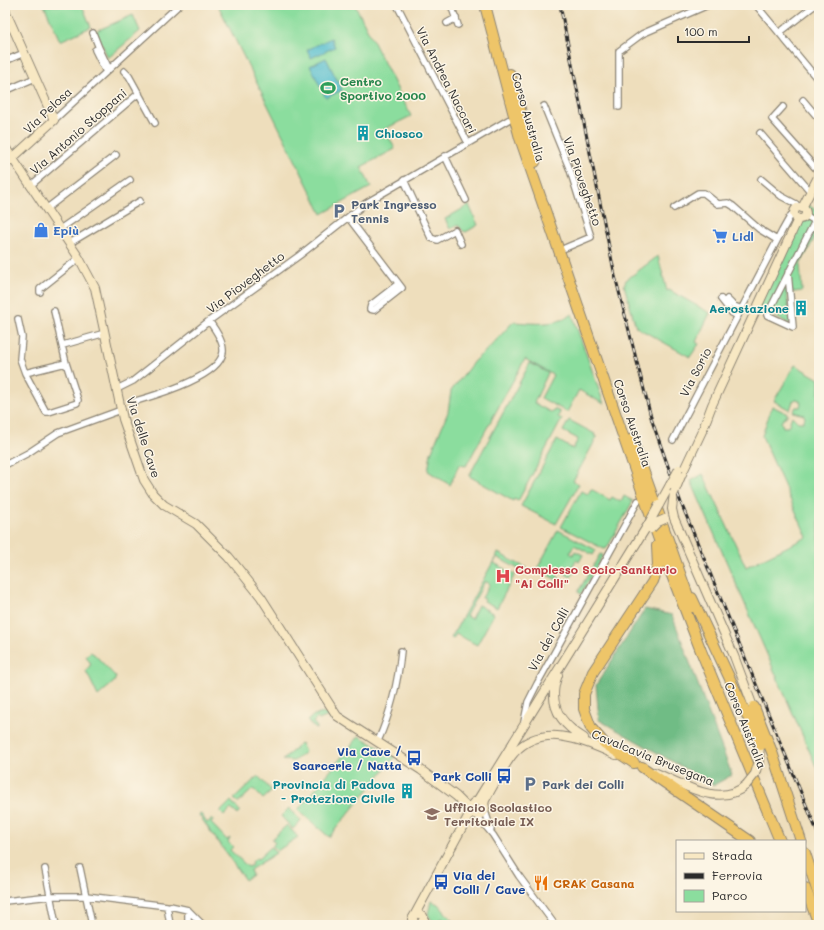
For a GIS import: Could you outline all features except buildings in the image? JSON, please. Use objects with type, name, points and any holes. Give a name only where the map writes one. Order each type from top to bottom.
[{"type":"highway","name":"Corso Australia","points":[[484,5],[520,138],[641,496],[701,651],[780,840]]},
{"type":"highway","name":"Corso Australia","points":[[491,5],[527,137],[706,649],[786,840]]},
{"type":"highway","points":[[641,496],[658,548],[659,560],[657,572],[649,588],[588,681],[584,701],[588,722],[597,737],[610,748],[638,764],[749,840]]},
{"type":"highway","points":[[675,561],[761,745]]},
{"type":"highway","points":[[754,707],[772,752],[801,840]]},
{"type":"highway","points":[[806,856],[819,896]]},
{"type":"highway","points":[[806,891],[819,924]]},
{"type":"highway","points":[[806,905],[813,925]]},
{"type":"main road","points":[[5,10],[9,28],[24,54],[54,120]]},
{"type":"main road","name":"Via Pelosa","points":[[5,165],[54,120]]},
{"type":"main road","name":"Via delle Cave","points":[[5,147],[70,243],[95,288],[121,410],[144,480],[153,494],[164,505],[196,524],[229,557],[262,597],[337,716],[378,741],[456,796],[474,813]]},
{"type":"main road","name":"Via Sorio","points":[[800,213],[819,174]]},
{"type":"main road","name":"Cavalcavia Brusegana","points":[[523,724],[626,558],[638,549],[659,506],[672,489],[800,213]]},
{"type":"main road","name":"Cavalcavia Brusegana","points":[[484,808],[485,800],[515,753],[527,742],[536,738],[553,736],[572,737],[709,794],[729,794],[741,790],[755,774],[759,761],[761,745],[760,729],[754,707],[677,524],[672,509],[672,489]]},
{"type":"main road","name":"Cavalcavia Brusegana","points":[[650,526],[665,519],[677,524]]},
{"type":"main road","points":[[580,633],[558,675],[554,691],[555,705],[565,724],[603,749]]},
{"type":"main road","name":"Via dei Colli","points":[[413,921],[426,894],[462,829],[474,813],[470,807],[476,801],[523,724]]},
{"type":"main road","name":"Via delle Cave","points":[[456,796],[476,801]]},
{"type":"main road","points":[[474,813],[481,815],[484,808],[481,802],[476,801]]},
{"type":"main road","name":"Via dei Colli","points":[[420,925],[424,921],[423,916],[426,894]]},
{"type":"main road","name":"Via dei Colli","points":[[413,921],[418,914],[423,916]]},
{"type":"street","name":"Via Pelosa","points":[[54,120],[108,71],[173,7],[179,5]]},
{"type":"street","name":"Via Andrea Naccari","points":[[397,5],[468,143]]},
{"type":"street","points":[[451,5],[458,24]]},
{"type":"street","points":[[619,108],[619,51],[642,34],[708,5]]},
{"type":"street","points":[[756,5],[819,81]]},
{"type":"street","points":[[779,33],[815,5]]},
{"type":"street","points":[[447,23],[456,18]]},
{"type":"street","points":[[93,33],[100,48],[95,50],[108,71]]},
{"type":"street","points":[[5,61],[24,54]]},
{"type":"street","name":"Via Antonio Stoppani","points":[[124,70],[139,93],[155,123]]},
{"type":"street","points":[[5,91],[35,78]]},
{"type":"street","name":"Via Antonio Stoppani","points":[[30,186],[139,93]]},
{"type":"street","points":[[803,100],[819,119]]},
{"type":"street","name":"Via Pioveghetto","points":[[544,106],[570,170],[591,237],[565,248]]},
{"type":"street","points":[[783,107],[772,119],[819,174]]},
{"type":"street","name":"Via Pioveghetto","points":[[136,401],[187,384],[214,367],[223,353],[220,341],[209,322],[300,255],[366,203],[444,156],[508,120]]},
{"type":"street","points":[[760,133],[810,191]]},
{"type":"street","points":[[46,209],[116,155]]},
{"type":"street","points":[[444,156],[466,200]]},
{"type":"street","points":[[761,179],[782,196],[796,204],[800,213],[815,221]]},
{"type":"street","points":[[60,228],[130,180]]},
{"type":"street","points":[[404,180],[431,238],[437,240],[455,230],[462,244]]},
{"type":"street","points":[[674,208],[698,193],[704,193],[718,204],[728,203],[733,206],[759,229],[777,240]]},
{"type":"street","points":[[70,243],[140,201]]},
{"type":"street","name":"Via Sorio","points":[[673,440],[777,240],[782,234],[791,215],[800,213]]},
{"type":"street","points":[[788,273],[793,327],[767,315],[788,273],[819,214]]},
{"type":"street","points":[[348,217],[398,284],[401,290],[374,310],[370,309],[371,305],[398,284]]},
{"type":"street","points":[[782,234],[789,239]]},
{"type":"street","points":[[40,292],[40,289],[79,258]]},
{"type":"street","points":[[738,316],[732,313],[724,299],[734,306],[742,309]]},
{"type":"street","points":[[18,319],[22,336],[20,358],[25,373],[46,412],[77,403],[78,400],[66,363],[54,311]]},
{"type":"street","points":[[116,389],[133,382],[209,322]]},
{"type":"street","points":[[62,345],[105,333]]},
{"type":"street","points":[[25,373],[66,363]]},
{"type":"street","points":[[5,465],[28,453],[58,433],[121,410]]},
{"type":"street","name":"Via dei Colli","points":[[523,724],[528,702],[537,684],[641,496]]},
{"type":"street","points":[[378,741],[389,716],[399,673],[401,651]]},
{"type":"street","name":"Via dei Colli","points":[[537,684],[539,689],[545,689]]},
{"type":"street","points":[[484,808],[493,835]]},
{"type":"street","points":[[474,813],[493,835],[519,876],[555,925]]},
{"type":"street","points":[[80,868],[92,925]]},
{"type":"street","points":[[45,869],[56,925]]},
{"type":"street","points":[[5,901],[51,896],[86,896],[168,906],[188,910],[204,925]]},
{"type":"street","points":[[168,906],[170,925]]},
{"type":"street","points":[[188,910],[188,924]]},
{"type":"street","points":[[188,924],[197,917]]},
{"type":"green space","points":[[44,5],[82,5],[91,27],[60,41]]},
{"type":"green space","name":"Centro Sportivo 2000","points":[[218,5],[355,5],[411,116],[385,129],[395,149],[361,167],[371,187],[322,214]]},
{"type":"green space","points":[[133,15],[140,31],[108,58],[96,31]]},
{"type":"green space","points":[[469,205],[478,225],[466,232],[463,231],[458,225],[450,229],[445,219]]},
{"type":"green space","points":[[808,205],[819,212],[819,230],[800,265],[802,291],[787,293],[790,324],[756,307]]},
{"type":"green space","points":[[658,256],[667,291],[669,290],[710,313],[696,342],[699,344],[690,357],[636,327],[624,285],[626,280]]},
{"type":"green space","points":[[572,314],[604,404],[579,390],[567,412],[541,398],[553,375],[525,359],[466,466],[459,465],[450,485],[428,471],[431,453],[448,412],[451,391],[474,361],[489,348],[513,322],[551,323]]},
{"type":"green space","points":[[530,363],[548,373],[534,403],[552,413],[554,409],[560,412],[558,417],[562,419],[518,501],[514,499],[513,501],[469,476]]},
{"type":"green space","points":[[795,365],[819,379],[819,773],[691,481],[703,474],[746,567],[807,537],[762,436],[772,406],[788,414],[781,422],[783,427],[788,427],[792,416],[798,422],[803,422],[805,418],[804,415],[793,412],[796,407],[800,407],[801,403],[799,400],[796,399],[793,401],[790,410],[774,401]]},
{"type":"green space","points":[[569,420],[595,434],[594,436],[597,437],[573,481],[579,484],[556,524],[521,506],[557,440],[573,449],[578,439],[563,431]]},
{"type":"green space","points":[[591,489],[610,500],[612,497],[621,502],[624,496],[633,501],[607,548],[604,549],[561,527],[581,491],[588,494]]},
{"type":"green space","points":[[558,530],[596,550],[593,555],[574,545],[570,553],[573,555],[575,551],[583,555],[579,562],[576,560],[571,569],[574,572],[571,577],[564,573],[565,570],[562,568],[557,577],[567,583],[566,585],[537,569]]},
{"type":"green space","points":[[498,553],[526,568],[524,572],[497,557],[494,563],[505,569],[504,570],[515,574],[497,608],[484,601],[485,599],[482,598],[490,584],[485,581],[466,616],[471,619],[478,605],[494,614],[477,645],[456,634],[453,639],[451,638]]},
{"type":"green space","points":[[600,554],[603,555],[581,594],[578,592]]},
{"type":"green space","points":[[645,609],[672,615],[732,775],[714,785],[599,720],[596,685]]},
{"type":"green space","points":[[90,652],[94,654],[116,677],[114,682],[98,696],[86,671],[91,664],[86,656]]},
{"type":"green space","points":[[326,713],[337,719],[334,722],[328,716],[319,720],[317,718],[313,722],[317,727],[316,729],[307,721],[314,715]]},
{"type":"green space","points":[[359,736],[395,757],[329,837],[298,810]]},
{"type":"green space","points":[[301,743],[305,752],[294,761],[283,760]]},
{"type":"green space","points":[[258,776],[272,791],[263,799],[253,789],[238,803],[234,799]]},
{"type":"green space","points":[[231,801],[240,811],[237,814],[231,809],[224,816],[220,812]]},
{"type":"green space","points":[[289,808],[301,821],[293,829],[281,816]]},
{"type":"green space","points":[[201,814],[207,823],[212,819],[213,821],[211,823],[227,840],[230,838],[228,842],[233,847],[230,850],[248,867],[252,865],[251,863],[256,858],[258,859],[271,847],[276,853],[250,870],[252,875],[245,880],[199,815]]},
{"type":"green space","points":[[287,825],[298,837],[277,851],[272,846],[275,843],[272,839]]},
{"type":"green space","points":[[431,901],[438,904],[456,925],[441,918],[437,925],[428,914]]},
{"type":"water","points":[[331,38],[335,47],[311,58],[307,50]]},
{"type":"water","points":[[326,58],[342,90],[326,98],[310,66]]},
{"type":"railway","points":[[560,5],[615,276],[652,421],[681,503],[819,836]]},
{"type":"place","name":"Centro Sportivo 2000","points":[[328,88]]},
{"type":"place","name":"Chiosco","points":[[363,133]]},
{"type":"place","name":"Park Ingresso Tennis","points":[[339,211]]},
{"type":"place","name":"Epiù","points":[[41,230]]},
{"type":"place","name":"Lidl","points":[[720,236]]},
{"type":"place","name":"Aerostazione","points":[[801,308]]},
{"type":"place","name":"Complesso Socio-Sanitario \"Ai Colli\"","points":[[503,576]]},
{"type":"place","name":"Via Cave / Scarcerle / Natta","points":[[414,758]]},
{"type":"place","name":"Park Colli","points":[[504,776]]},
{"type":"place","name":"Park dei Colli","points":[[530,784]]},
{"type":"place","name":"Provincia di Padova - Protezione Civile","points":[[407,791]]},
{"type":"place","name":"Ufficio Scolastico Territoriale IX","points":[[432,814]]},
{"type":"place","name":"Via dei Colli / Cave","points":[[441,882]]},
{"type":"place","name":"CRAK Casana","points":[[541,883]]}]
